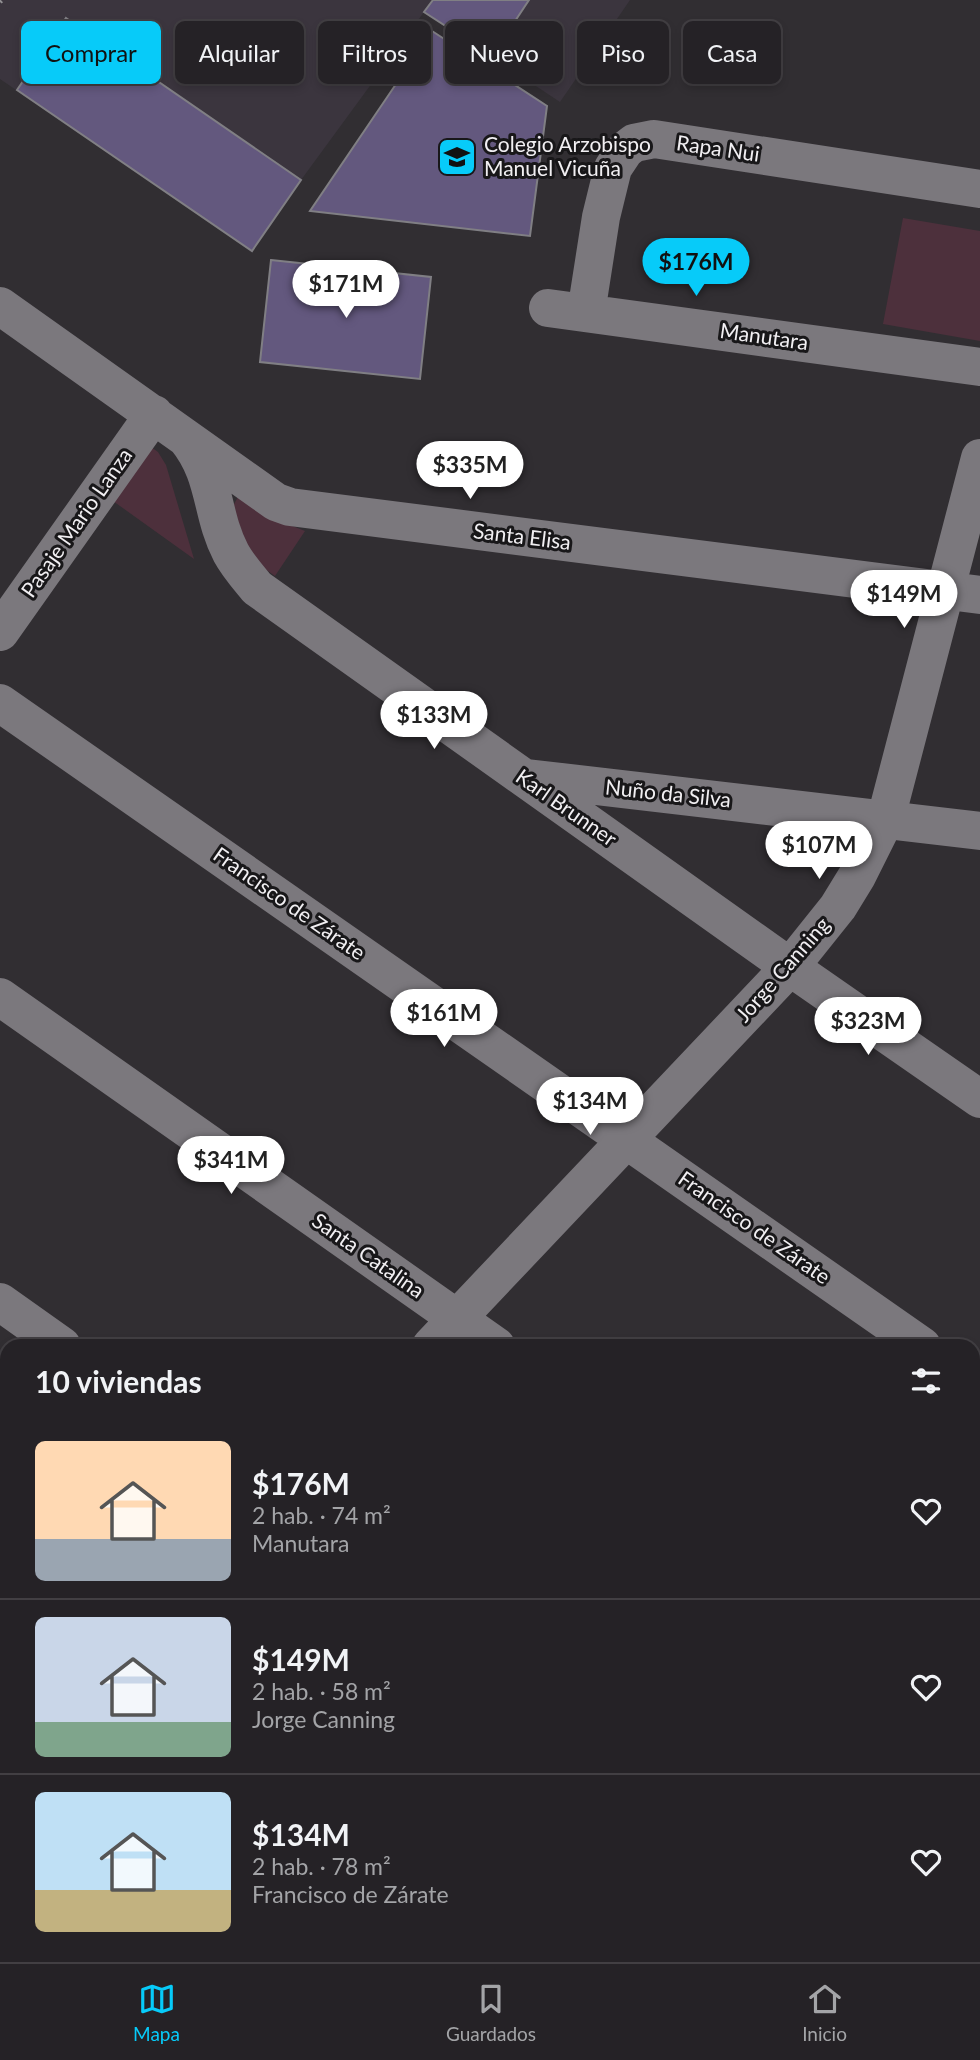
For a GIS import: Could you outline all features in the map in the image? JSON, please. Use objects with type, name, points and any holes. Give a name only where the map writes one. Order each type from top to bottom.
[{"type":"street","name":"Rapa Nui","points":[[586,313],[601,217],[613,168],[625,150],[643,140],[654,139],[980,189]]},
{"type":"street","name":"Santa Elisa","points":[[0,306],[276,502],[290,507],[962,593]]},
{"type":"street","name":"Manutara","points":[[548,308],[980,367]]},
{"type":"street","name":"Pasaje Mario Lanza","points":[[0,632],[154,414]]},
{"type":"street","name":"Karl Brunner","points":[[186,438],[206,469],[222,531],[231,553],[257,588],[980,1099]]},
{"type":"street","name":"Jorge Canning","points":[[438,1339],[790,967],[838,907],[886,818],[962,593],[980,458]]},
{"type":"street","name":"Francisco de Zárate","points":[[0,703],[912,1339]]},
{"type":"street","name":"Nuño da Silva","points":[[523,778],[886,818],[974,834]]},
{"type":"street","name":"Santa Catalina","points":[[0,997],[486,1339]]},
{"type":"street","points":[[0,1302],[52,1339]]},
{"type":"shaded area","points":[[0,0],[630,0],[616,21],[577,21],[577,77],[560,102],[533,84],[563,84],[563,21],[445,21],[445,26],[424,12],[417,21],[318,21],[318,84],[371,84],[252,251],[0,79]]},
{"type":"shaded area","points":[[903,218],[980,231],[980,341],[883,324]]},
{"type":"shaded area","points":[[144,442],[158,452],[166,465],[194,559],[106,496]]},
{"type":"shaded area","points":[[239,495],[285,523],[305,531],[275,576],[251,559],[233,506]]},
{"type":"building","points":[[433,0],[529,0],[515,21],[445,21],[445,26],[424,12]]},
{"type":"building","points":[[431,32],[445,39],[445,84],[513,84],[547,106],[530,236],[310,211],[396,84],[431,84]]},
{"type":"building","points":[[161,83],[301,180],[252,251],[17,90],[21,84]]},
{"type":"building","points":[[271,260],[431,277],[420,379],[260,362]]},
{"type":"place","name":"Colegio Arzobispo Manuel Vicuña","points":[[457,157]]}]
